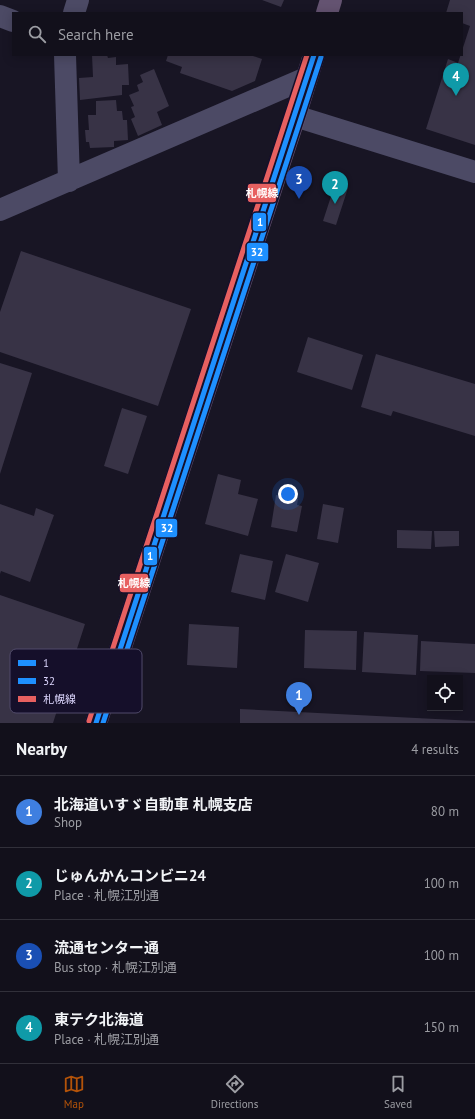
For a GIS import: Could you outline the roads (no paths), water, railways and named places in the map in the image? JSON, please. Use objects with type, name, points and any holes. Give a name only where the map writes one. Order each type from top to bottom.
[{"type":"highway","points":[[327,12],[331,0]]},
{"type":"highway","points":[[120,649],[314,56]]},
{"type":"highway","points":[[96,723],[99,713]]},
{"type":"street","points":[[74,12],[78,0]]},
{"type":"street","points":[[0,16],[12,21]]},
{"type":"street","points":[[65,56],[69,181]]},
{"type":"street","points":[[0,210],[306,78]]},
{"type":"street","points":[[295,116],[475,172]]},
{"type":"place","name":"東テク北海道","points":[[456,96]]},
{"type":"place","name":"流通センター通","points":[[299,199]]},
{"type":"place","name":"じゅんかんコンビニ24","points":[[335,204]]},
{"type":"place","name":"北海道いすゞ自動車 札幌支店","points":[[299,715]]}]
